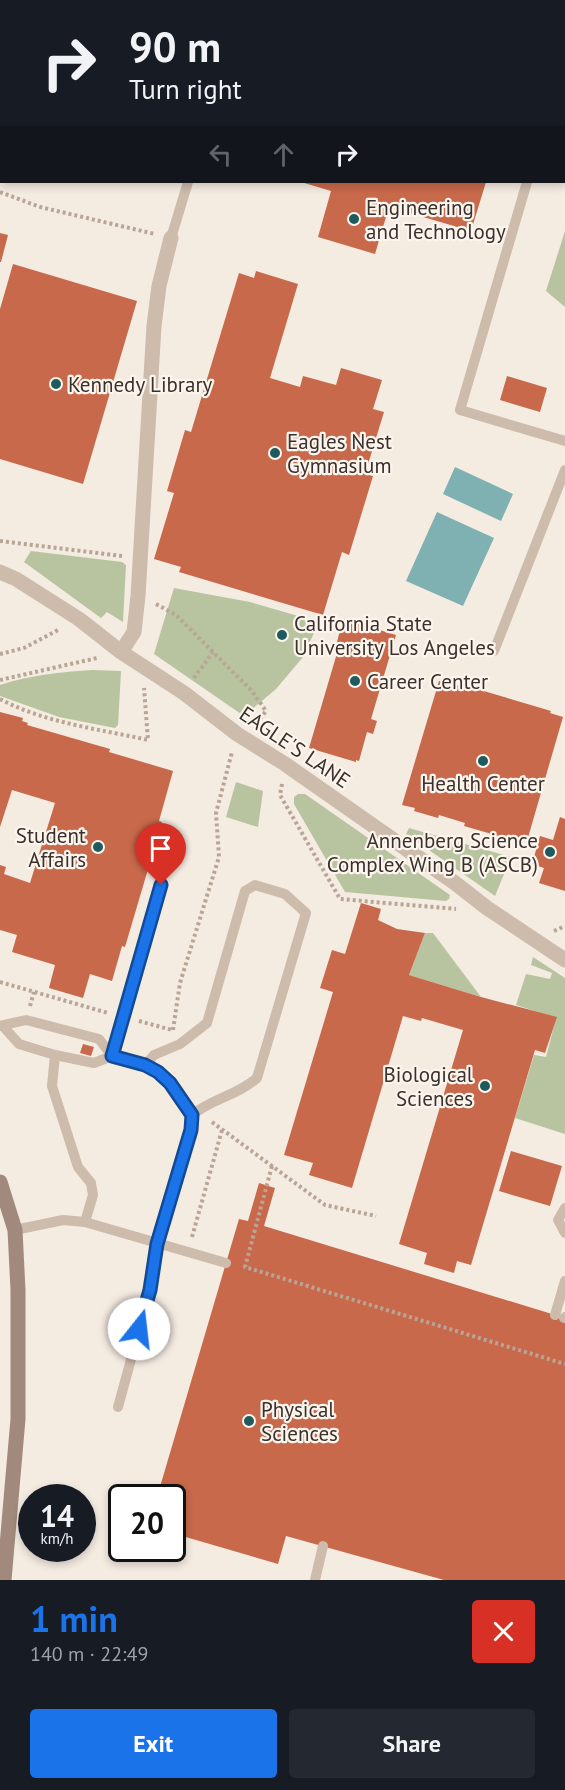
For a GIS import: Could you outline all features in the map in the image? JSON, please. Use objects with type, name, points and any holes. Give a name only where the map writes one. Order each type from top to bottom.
[{"type":"street","points":[[121,652],[134,632],[141,558],[154,326],[159,286],[171,238]]},
{"type":"street","name":"EAGLE'S LANE","points":[[0,572],[16,579],[79,619],[121,652],[184,693],[241,736],[285,764],[487,908],[565,960]]},
{"type":"street","points":[[0,1182],[15,1230],[18,1290],[18,1419],[4,1580]]},
{"type":"lane","points":[[171,238],[188,183]]},
{"type":"lane","points":[[527,183],[460,410],[565,441]]},
{"type":"lane","points":[[494,651],[565,470]]},
{"type":"lane","points":[[112,1056],[161,885]]},
{"type":"lane","points":[[145,1065],[154,1055],[180,1044],[207,1023],[245,891],[255,885],[285,894],[306,913],[257,1078],[250,1084],[204,1105],[192,1115]]},
{"type":"lane","points":[[1,1026],[26,1020],[99,1039],[112,1056]]},
{"type":"lane","points":[[1,1026],[19,1044],[55,1055],[94,1063],[112,1056],[145,1065],[158,1072],[170,1083],[192,1115],[191,1130],[157,1244],[150,1290],[118,1407]]},
{"type":"lane","points":[[55,1055],[52,1086],[78,1167],[92,1183],[93,1195],[85,1222]]},
{"type":"lane","points":[[565,1208],[558,1220],[565,1233]]},
{"type":"lane","points":[[15,1230],[63,1220],[85,1222],[226,1263]]},
{"type":"lane","points":[[561,1317],[565,1281]]},
{"type":"lane","points":[[315,1580],[323,1546]]},
{"type":"path","points":[[0,192],[40,207],[171,238]]},
{"type":"path","points":[[0,541],[141,558]]},
{"type":"path","points":[[0,982],[174,1032],[180,983],[219,857],[216,813],[241,736],[266,711],[252,691],[171,611],[138,596]]},
{"type":"path","points":[[0,654],[24,648],[79,619]]},
{"type":"path","points":[[0,680],[121,652]]},
{"type":"path","points":[[184,693],[213,652]]},
{"type":"path","points":[[0,699],[58,720],[148,740],[142,665]]},
{"type":"path","points":[[285,764],[280,795],[340,899],[445,909],[487,908]]},
{"type":"path","points":[[211,1121],[326,1204],[376,1216]]},
{"type":"path","points":[[188,1252],[222,1130]]},
{"type":"path","points":[[272,1166],[245,1267],[565,1364]]},
{"type":"green space","points":[[565,231],[565,307],[546,291]]},
{"type":"green space","points":[[31,551],[122,562],[126,565],[123,622],[107,612],[101,618],[24,562]]},
{"type":"green space","points":[[174,588],[250,602],[319,622],[303,657],[276,689],[244,716],[154,654]]},
{"type":"green space","points":[[93,670],[121,671],[118,725],[115,728],[59,717],[0,696],[0,685],[46,674]]},
{"type":"green space","points":[[236,782],[263,791],[258,827],[226,817]]},
{"type":"green space","points":[[298,794],[305,794],[450,895],[449,899],[446,901],[345,892],[294,804],[294,797]]},
{"type":"green space","points":[[409,828],[511,857],[495,896],[406,834]]},
{"type":"green space","points":[[425,933],[433,933],[481,997],[409,975]]},
{"type":"green space","points":[[533,957],[565,978],[565,1134],[515,1118],[534,1055],[546,1057],[556,1018],[516,1005],[526,974],[550,979],[552,973],[531,965]]},
{"type":"water","points":[[455,467],[513,494],[501,521],[443,494]]},
{"type":"water","points":[[437,512],[494,538],[463,606],[406,581]]},
{"type":"building","name":"Engineering and Technology","points":[[304,183],[486,183],[471,231],[389,207],[375,254],[318,237],[331,191]]},
{"type":"building","points":[[0,233],[8,235],[1,262],[0,262]]},
{"type":"building","name":"Kennedy Library","points":[[13,264],[137,301],[83,484],[0,459],[0,309]]},
{"type":"building","name":"Eagles Nest Gymnasium","points":[[256,271],[298,284],[270,378],[300,387],[303,376],[336,385],[341,368],[382,380],[373,409],[384,412],[365,474],[373,476],[349,555],[342,552],[323,615],[179,572],[181,567],[154,559],[174,493],[167,491],[185,430],[191,432],[239,273],[254,278]]},
{"type":"building","points":[[507,376],[547,388],[540,412],[500,400]]},
{"type":"building","name":"Career Center","points":[[343,619],[396,635],[371,719],[377,721],[373,734],[367,732],[359,761],[356,760],[356,762],[309,748],[340,643],[337,642]]},
{"type":"building","name":"Health Center","points":[[439,681],[476,689],[476,692],[477,689],[551,711],[550,713],[563,717],[527,841],[514,837],[513,840],[464,826],[465,823],[439,815],[438,818],[402,805]]},
{"type":"building","name":"Student Affairs","points":[[0,712],[23,718],[22,721],[28,723],[27,725],[110,749],[109,752],[173,771],[159,821],[162,822],[125,947],[122,946],[112,981],[90,974],[83,998],[49,988],[55,965],[12,952],[17,935],[0,930],[0,865],[6,867],[4,874],[30,883],[55,803],[12,790],[0,827]]},
{"type":"building","name":"Annenberg Science Complex Wing B (ASCB)","points":[[560,817],[565,819],[565,891],[539,883],[544,868],[532,864],[540,836],[553,840]]},
{"type":"building","name":"Biological Sciences","points":[[361,903],[381,909],[378,920],[397,929],[425,933],[409,975],[557,1017],[545,1053],[535,1050],[471,1265],[457,1261],[454,1273],[424,1264],[427,1253],[399,1244],[463,1030],[422,1018],[421,1021],[403,1016],[352,1188],[309,1175],[313,1163],[284,1155],[333,992],[320,988],[332,950],[345,954]]},
{"type":"building","points":[[83,1044],[94,1047],[91,1056],[80,1053]]},
{"type":"building","points":[[511,1151],[562,1166],[550,1206],[499,1191]]},
{"type":"building","points":[[259,1183],[275,1188],[264,1226],[565,1318],[565,1580],[444,1580],[286,1536],[278,1564],[186,1537],[186,1484],[161,1484],[239,1219],[248,1221]]},
{"type":"place","name":"Engineering and Technology","points":[[354,219]]},
{"type":"place","name":"Kennedy Library","points":[[56,384]]},
{"type":"place","name":"Eagles Nest Gymnasium","points":[[275,453]]},
{"type":"place","name":"California State University Los Angeles","points":[[282,635]]},
{"type":"place","name":"Career Center","points":[[355,681]]},
{"type":"place","name":"Health Center","points":[[483,761]]},
{"type":"place","name":"Student Affairs","points":[[98,847]]},
{"type":"place","name":"Annenberg Science Complex Wing B (ASCB)","points":[[550,852]]},
{"type":"place","name":"Biological Sciences","points":[[485,1086]]},
{"type":"place","name":"Physical Sciences","points":[[249,1421]]},
{"type":"route","points":[[139,1329],[150,1290],[157,1244],[191,1130],[192,1115],[170,1083],[158,1072],[145,1065],[112,1056],[161,885]]}]
